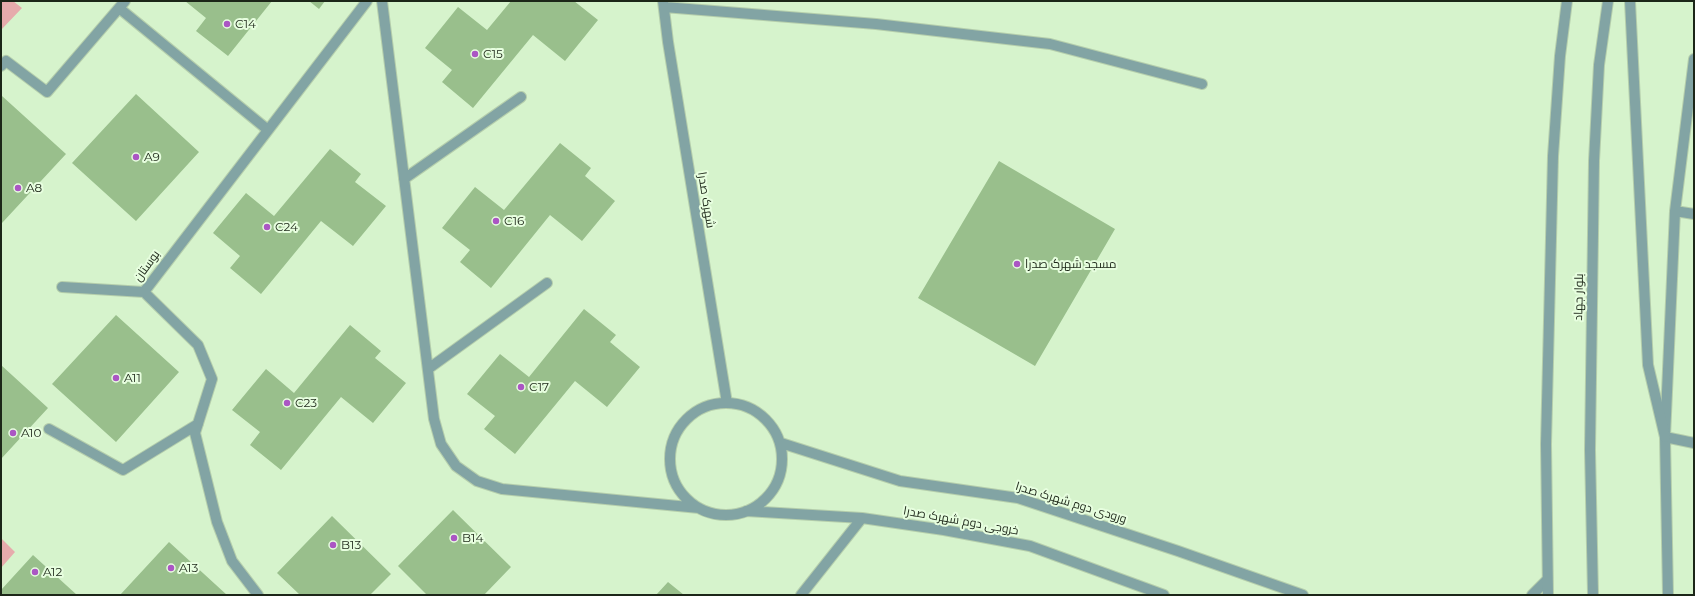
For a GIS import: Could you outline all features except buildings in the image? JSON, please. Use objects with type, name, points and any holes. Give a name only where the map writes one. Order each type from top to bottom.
[{"type":"street","name":"بوستان","points":[[258,595],[232,561],[217,522],[195,433],[212,379],[198,345],[144,292],[367,1]]},
{"type":"street","points":[[382,1],[434,419],[441,444],[456,466],[477,481],[502,489],[699,508]]},
{"type":"street","points":[[1548,595],[1546,444],[1553,156],[1560,56],[1567,1]]},
{"type":"street","name":"بلوار جهاد","points":[[1593,595],[1590,450],[1594,161],[1599,65],[1608,1]]},
{"type":"street","points":[[1630,1],[1648,365],[1665,437]]},
{"type":"street","points":[[663,4],[876,24],[1050,44],[1202,84]]},
{"type":"street","name":"شهرک صدرا","points":[[663,4],[727,403]]},
{"type":"street","points":[[1,66],[6,61],[47,92],[122,5],[268,130]]},
{"type":"street","points":[[1668,595],[1665,437],[1675,211],[1694,59]]},
{"type":"street","points":[[404,179],[521,97]]},
{"type":"street","points":[[1675,211],[1694,214]]},
{"type":"street","points":[[428,369],[547,283]]},
{"type":"street","points":[[62,287],[144,292]]},
{"type":"street","points":[[727,403],[743,405],[758,413],[772,426],[781,443],[783,462],[778,481],[768,497],[746,511],[734,515],[714,514],[699,508],[686,498],[676,485],[671,469],[670,453],[673,442],[683,423],[696,412],[710,405],[727,403]]},
{"type":"street","points":[[49,429],[123,470],[198,424]]},
{"type":"street","points":[[1665,437],[1694,443]]},
{"type":"street","name":"ورودی دوم شهرک صدرا","points":[[781,443],[900,481],[1018,498],[1303,595]]},
{"type":"street","name":"خروجی دوم شهرک صدرا","points":[[746,511],[862,518],[944,530],[1030,546],[1164,595]]},
{"type":"street","points":[[801,595],[862,518]]},
{"type":"street","points":[[1532,595],[1547,580]]},
{"type":"shaded area","points":[[1,1],[13,1],[22,8],[1,30]]},
{"type":"shaded area","points":[[1,538],[15,552],[1,568]]},
{"type":"place","name":"C14","points":[[227,24]]},
{"type":"place","name":"C15","points":[[475,54]]},
{"type":"place","name":"A9","points":[[136,157]]},
{"type":"place","name":"A8","points":[[18,188]]},
{"type":"place","name":"C16","points":[[496,221]]},
{"type":"place","name":"C24","points":[[267,227]]},
{"type":"place","name":"مسجد شهرک صدرا","points":[[1017,264]]},
{"type":"place","name":"A11","points":[[116,378]]},
{"type":"place","name":"C17","points":[[521,387]]},
{"type":"place","name":"C23","points":[[287,403]]},
{"type":"place","name":"A10","points":[[13,433]]},
{"type":"place","name":"B14","points":[[454,538]]},
{"type":"place","name":"B13","points":[[333,545]]},
{"type":"place","name":"A13","points":[[171,568]]},
{"type":"place","name":"A12","points":[[35,572]]}]
